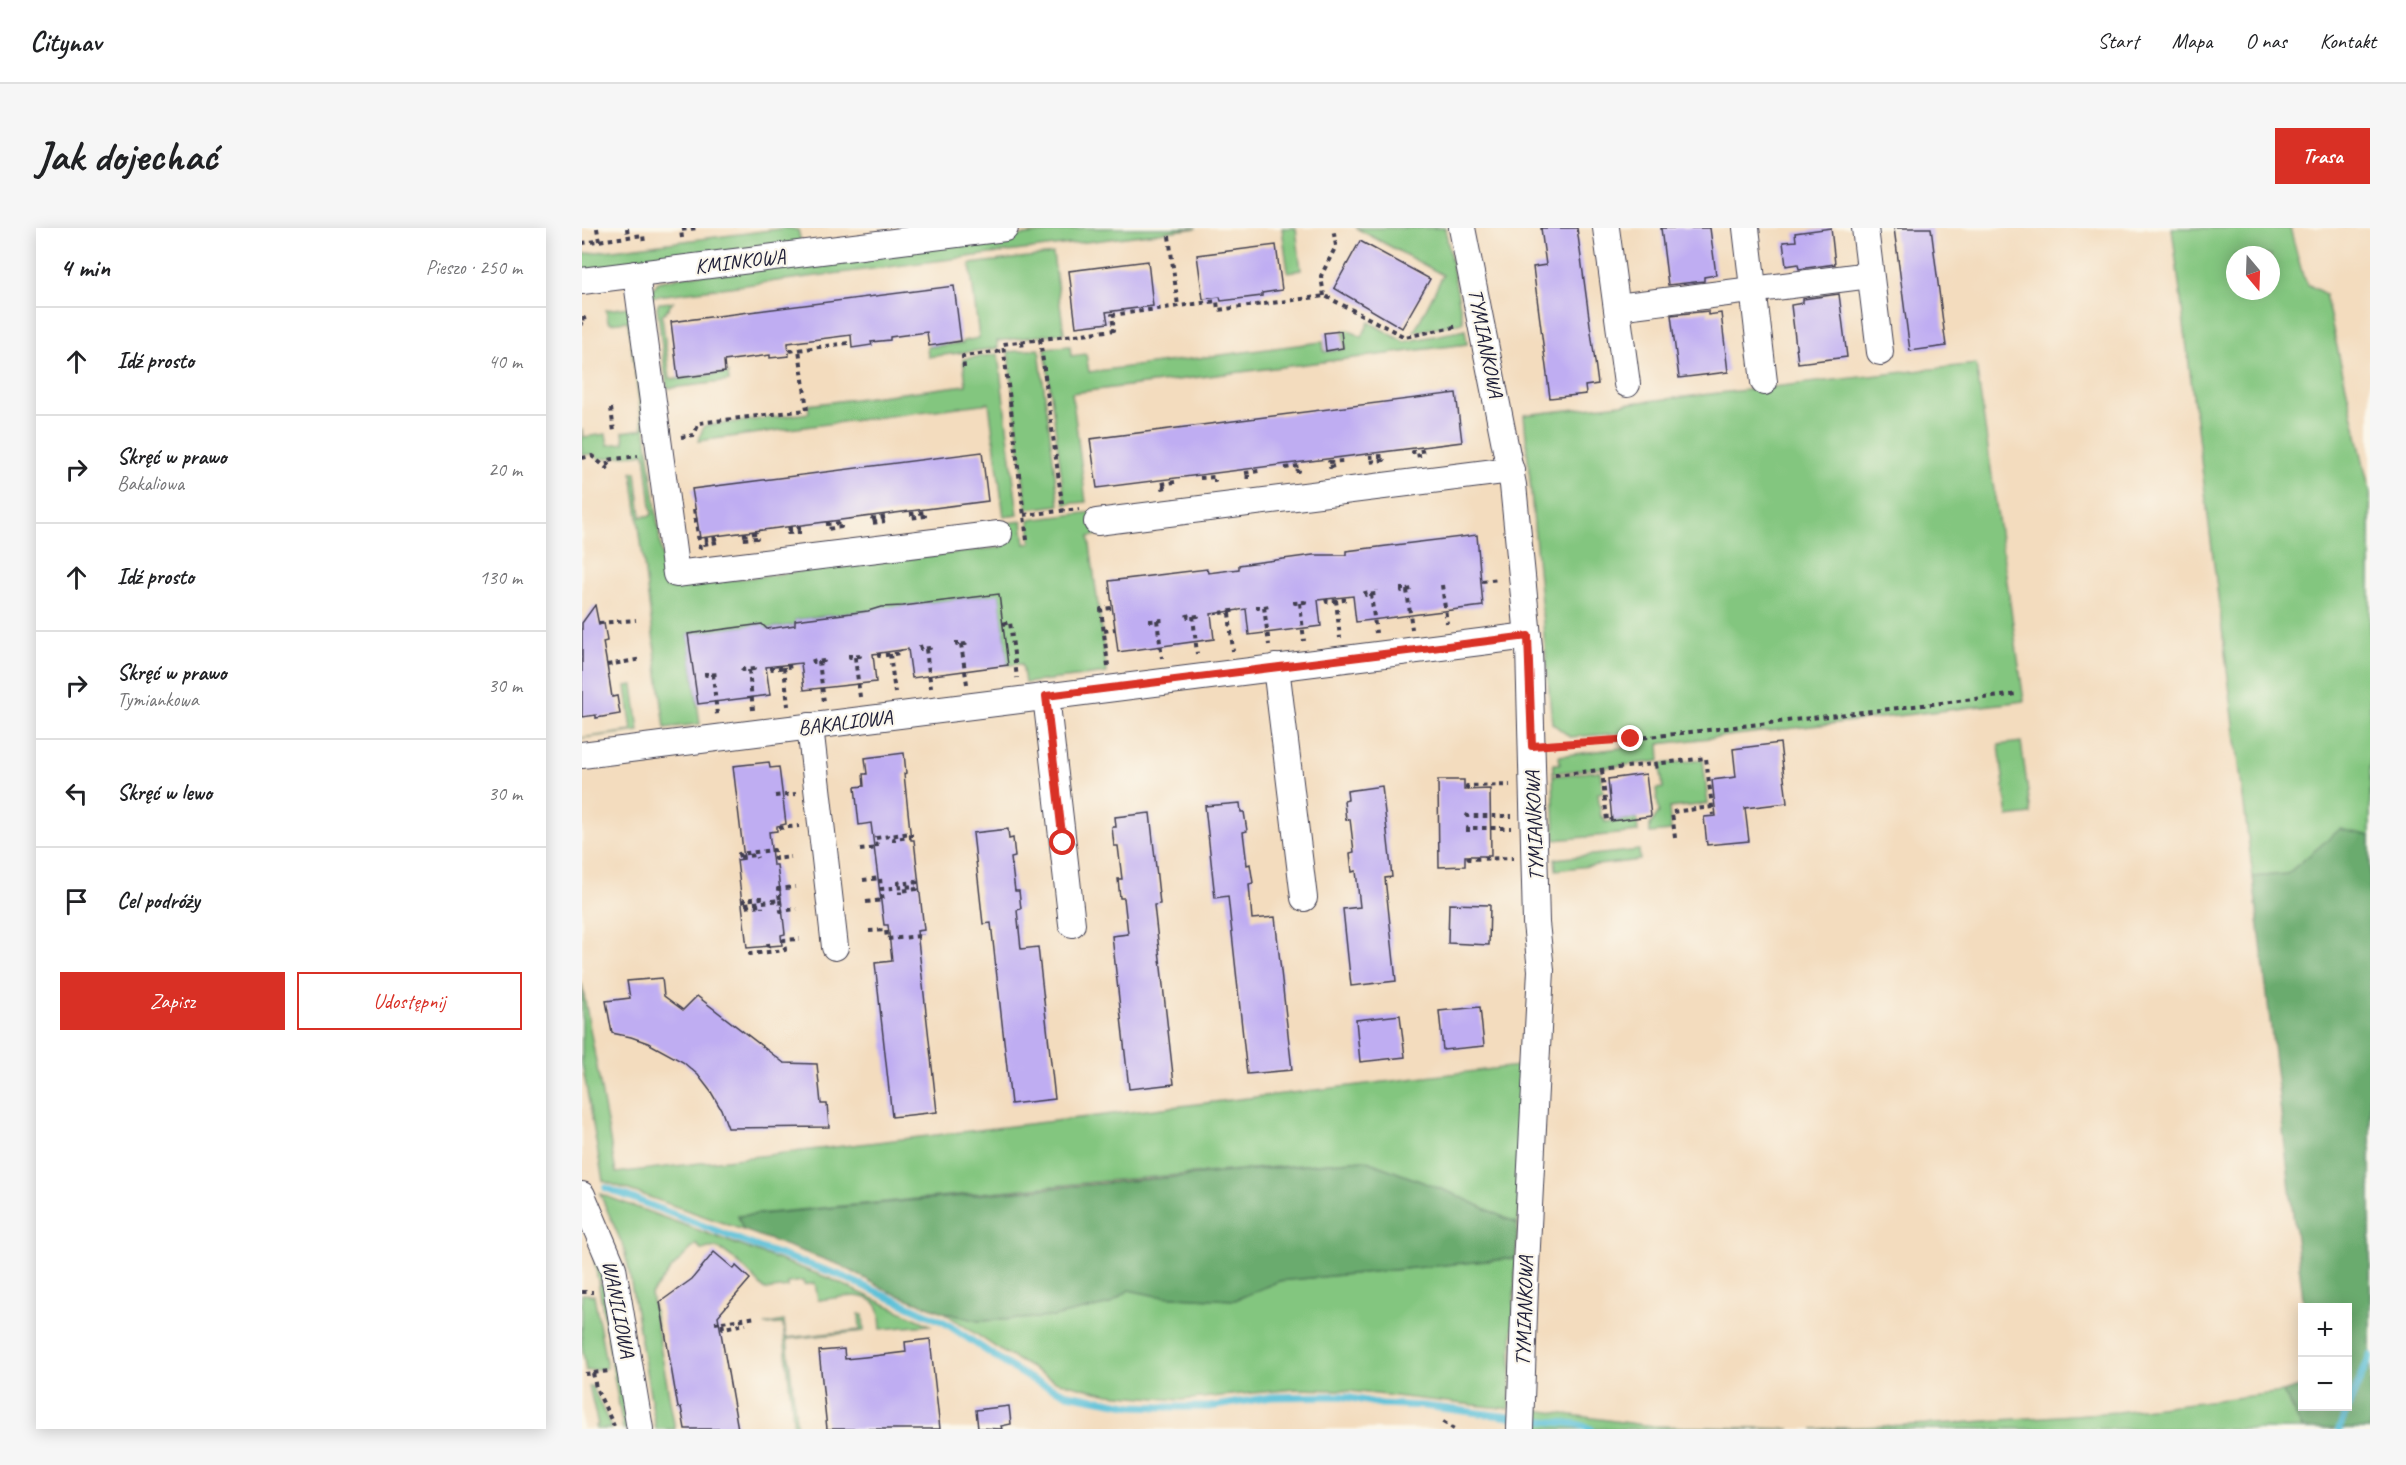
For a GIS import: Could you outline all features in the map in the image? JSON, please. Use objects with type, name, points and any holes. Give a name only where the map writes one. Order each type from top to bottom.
[{"type":"street","name":"KMINKOWA","points":[[582,281],[636,274],[842,238],[1005,228]]},
{"type":"street","name":"TYMIANKOWA","points":[[1462,228],[1511,470],[1528,636],[1532,746],[1526,781],[1541,970],[1520,1429]]},
{"type":"street","points":[[1606,228],[1627,384]]},
{"type":"street","points":[[1746,228],[1764,382]]},
{"type":"street","points":[[1865,228],[1880,352]]},
{"type":"street","points":[[636,274],[676,574],[999,534]]},
{"type":"street","points":[[1617,307],[1870,275]]},
{"type":"street","points":[[1097,522],[1511,470]]},
{"type":"street","name":"BAKALIOWA","points":[[582,755],[808,718],[1046,696],[1109,682],[1273,662],[1528,636]]},
{"type":"street","points":[[1273,662],[1304,898]]},
{"type":"street","points":[[1046,696],[1072,924]]},
{"type":"street","points":[[808,718],[835,947]]},
{"type":"street","name":"WANILIOWA","points":[[582,1195],[613,1268],[640,1429]]},
{"type":"path","points":[[597,228],[598,241]]},
{"type":"path","points":[[627,228],[628,237]]},
{"type":"path","points":[[682,238],[681,230],[697,228]]},
{"type":"path","points":[[1324,296],[1322,276],[1336,246],[1333,228]]},
{"type":"path","points":[[582,243],[643,235],[644,243]]},
{"type":"path","points":[[1169,236],[1178,306]]},
{"type":"path","points":[[1028,540],[1003,344],[1114,330],[1112,315],[1217,301],[1218,310],[1324,296],[1405,337],[1469,325]]},
{"type":"path","points":[[582,318],[585,323],[582,324]]},
{"type":"path","points":[[1040,339],[1062,511]]},
{"type":"path","points":[[1022,342],[1023,350]]},
{"type":"path","points":[[790,351],[848,343]]},
{"type":"path","points":[[672,438],[694,435],[699,423],[807,410],[799,349]]},
{"type":"path","points":[[964,368],[963,356],[1004,351]]},
{"type":"path","points":[[611,408],[614,432]]},
{"type":"path","points":[[582,458],[592,456],[609,472],[607,460],[640,456],[641,463]]},
{"type":"path","points":[[1024,515],[1095,507],[1097,522]]},
{"type":"path","points":[[694,508],[700,549],[718,547],[717,542],[704,544],[703,540],[717,538]]},
{"type":"path","points":[[1482,580],[1500,578]]},
{"type":"path","points":[[1442,585],[1448,634]]},
{"type":"path","points":[[1402,587],[1402,591],[1412,589],[1412,586]]},
{"type":"path","points":[[1365,591],[1366,595],[1376,594],[1376,590]]},
{"type":"path","points":[[1407,590],[1413,638]]},
{"type":"path","points":[[1371,594],[1377,643]]},
{"type":"path","points":[[1326,599],[1327,602],[1344,600],[1344,597]]},
{"type":"path","points":[[1295,601],[1295,603],[1305,602],[1305,599]]},
{"type":"path","points":[[1336,600],[1341,647]]},
{"type":"path","points":[[1300,603],[1306,652]]},
{"type":"path","points":[[1258,605],[1258,608],[1269,606],[1269,604]]},
{"type":"path","points":[[1264,607],[1273,662]]},
{"type":"path","points":[[1109,682],[1101,609],[1112,608]]},
{"type":"path","points":[[1220,613],[1238,610]]},
{"type":"path","points":[[1187,614],[1188,617],[1198,615],[1198,612]]},
{"type":"path","points":[[1228,613],[1234,661]]},
{"type":"path","points":[[1192,616],[1197,655]]},
{"type":"path","points":[[1151,618],[1151,621],[1162,620],[1162,617]]},
{"type":"path","points":[[599,623],[636,620]]},
{"type":"path","points":[[1157,620],[1162,660]]},
{"type":"path","points":[[1003,624],[1010,622],[1018,687]]},
{"type":"path","points":[[1104,631],[1115,629]]},
{"type":"path","points":[[957,640],[957,645],[966,644],[966,640]]},
{"type":"path","points":[[920,645],[921,649],[926,649],[930,648],[930,644]]},
{"type":"path","points":[[962,644],[968,694]]},
{"type":"path","points":[[1006,646],[1012,644]]},
{"type":"path","points":[[926,649],[932,698]]},
{"type":"path","points":[[879,653],[879,656],[901,653],[900,650]]},
{"type":"path","points":[[850,654],[850,657],[855,657],[860,656],[860,653]]},
{"type":"path","points":[[890,654],[896,702]]},
{"type":"path","points":[[813,658],[814,662],[824,661],[824,657]]},
{"type":"path","points":[[855,657],[861,707]]},
{"type":"path","points":[[607,666],[642,659]]},
{"type":"path","points":[[808,718],[819,661]]},
{"type":"path","points":[[772,666],[772,669],[794,666],[793,664]]},
{"type":"path","points":[[742,668],[749,670],[754,669],[753,666]]},
{"type":"path","points":[[784,667],[808,718]]},
{"type":"path","points":[[749,670],[754,720]]},
{"type":"path","points":[[706,672],[706,675],[718,674],[718,671]]},
{"type":"path","points":[[713,674],[718,724]]},
{"type":"path","points":[[1532,746],[1631,739],[2018,694]]},
{"type":"path","points":[[1467,789],[1467,786],[1526,781],[1706,758],[1713,815]]},
{"type":"path","points":[[1656,764],[1657,771]]},
{"type":"path","points":[[1602,770],[1607,821],[1612,820]]},
{"type":"path","points":[[775,796],[805,792]]},
{"type":"path","points":[[1675,838],[1672,812],[1712,807]]},
{"type":"path","points":[[1468,814],[1467,816],[1519,815]]},
{"type":"path","points":[[779,828],[809,824]]},
{"type":"path","points":[[1468,832],[1468,828],[1520,828]]},
{"type":"path","points":[[860,850],[877,848],[876,838],[891,836],[911,834],[911,837],[894,839],[893,844],[891,836]]},
{"type":"path","points":[[758,852],[758,859],[756,855],[740,857],[739,854],[774,850],[775,859],[791,857]]},
{"type":"path","points":[[1468,856],[1468,859],[1520,858]]},
{"type":"path","points":[[863,880],[880,878],[883,900],[866,902]]},
{"type":"path","points":[[897,881],[899,884],[916,882],[916,886],[917,889],[900,891],[899,894],[897,881]]},
{"type":"path","points":[[881,890],[916,886]]},
{"type":"path","points":[[795,887],[778,889],[781,911],[797,909]]},
{"type":"path","points":[[762,896],[764,902],[763,908],[762,905],[745,907],[745,904],[744,900],[762,896]]},
{"type":"path","points":[[745,904],[780,900]]},
{"type":"path","points":[[869,932],[886,930],[887,939],[903,933]]},
{"type":"path","points":[[769,951],[768,944],[767,950],[750,952],[750,954],[785,950],[784,940],[800,939]]},
{"type":"path","points":[[582,1292],[597,1292]]},
{"type":"path","points":[[715,1323],[757,1317]]},
{"type":"path","points":[[722,1322],[723,1328],[746,1324]]},
{"type":"path","points":[[585,1374],[610,1370]]},
{"type":"path","points":[[593,1373],[596,1388],[615,1429]]},
{"type":"path","points":[[1443,1422],[1454,1429]]},
{"type":"green space","points":[[787,228],[798,230],[801,242],[582,270],[582,254]]},
{"type":"green space","points":[[1083,228],[1197,228],[650,297],[650,293],[658,282],[685,276]]},
{"type":"green space","points":[[1282,228],[1296,228],[1301,270],[1288,272]]},
{"type":"green space","points":[[1356,228],[1445,228],[1463,322],[1414,332],[1443,275]]},
{"type":"green space","points":[[2172,228],[2290,228],[2307,284],[2325,294],[2370,492],[2370,836],[2340,830],[2287,874],[2253,877]]},
{"type":"green space","points":[[1053,254],[1064,333],[997,341],[998,348],[928,357],[927,347],[963,343],[979,338],[970,264]]},
{"type":"green space","points":[[673,302],[662,316],[670,378],[728,373],[729,381],[667,387],[657,307],[659,303]]},
{"type":"green space","points":[[630,307],[666,588],[1002,547],[1000,524],[1022,521],[1025,544],[1031,543],[1029,520],[1093,512],[1097,535],[1089,537],[1107,673],[1025,683],[1022,664],[1008,665],[999,595],[974,597],[795,620],[795,625],[763,629],[762,624],[688,634],[700,724],[665,728],[632,472],[636,472],[641,517],[652,515],[645,453],[599,459],[593,454],[582,455],[582,429],[583,437],[606,434],[608,445],[624,443],[623,432],[643,429],[628,321],[611,323],[608,321],[606,310]]},
{"type":"green space","points":[[1369,322],[1404,342],[1465,330],[1467,344],[1072,393],[1086,502],[1065,504],[1045,348],[1070,346],[1071,356],[1086,354],[1089,372],[1321,342],[1323,342],[1324,352],[1345,349],[1343,331],[1348,330],[1362,337]]},
{"type":"green space","points":[[1039,349],[1059,505],[1027,509],[1008,352]]},
{"type":"green space","points":[[998,354],[1018,515],[1004,517],[989,403],[698,441],[704,426],[809,413],[808,405],[966,385],[963,359]]},
{"type":"green space","points":[[1976,364],[2024,701],[1659,744],[1660,761],[1553,773],[1553,764],[1560,764],[1559,756],[1636,746],[1634,732],[1570,737],[1552,723],[1524,415]]},
{"type":"green space","points":[[633,685],[639,731],[582,738],[632,731],[626,686]]},
{"type":"green space","points":[[2021,742],[2031,814],[2008,817],[1999,745]]},
{"type":"green space","points":[[1703,760],[1708,804],[1669,808],[1671,831],[1650,833],[1650,825],[1659,812],[1656,789],[1663,788],[1660,764]]},
{"type":"green space","points":[[1600,771],[1603,792],[1598,793],[1601,817],[1604,817],[1605,822],[1637,819],[1638,832],[1555,840],[1553,776]]},
{"type":"green space","points":[[2340,829],[2370,836],[2370,1429],[2303,1429],[2283,1392],[2298,1387],[2298,1411],[2352,1411],[2352,1303],[2304,1303],[2253,877],[2287,874]]},
{"type":"green space","points":[[1639,850],[1640,860],[1556,870],[1555,859]]},
{"type":"green space","points":[[582,984],[616,1173],[1526,1065],[1518,1224],[1454,1194],[1364,1160],[1106,1181],[738,1216],[743,1230],[603,1181],[582,1063]]},
{"type":"green space","points":[[1364,1160],[1454,1194],[1518,1224],[1516,1258],[1279,1281],[1235,1300],[1157,1296],[1129,1290],[1110,1304],[1053,1317],[978,1321],[943,1312],[890,1292],[840,1265],[743,1230],[738,1216]]},
{"type":"green space","points":[[600,1194],[831,1279],[930,1325],[881,1329],[879,1311],[872,1301],[858,1296],[818,1300],[815,1283],[804,1285],[803,1281],[788,1283],[788,1287],[765,1290],[723,1251],[717,1248],[702,1250],[696,1244],[651,1294],[675,1429],[656,1429],[628,1265],[623,1246]]},
{"type":"green space","points":[[593,1252],[604,1280],[599,1281],[600,1284],[604,1284],[629,1429],[623,1429]]},
{"type":"green space","points":[[1516,1258],[1509,1409],[1341,1390],[1295,1389],[1180,1400],[1109,1394],[1055,1381],[1003,1352],[943,1312],[979,1321],[1053,1317],[1110,1304],[1129,1290],[1157,1296],[1235,1300],[1279,1281]]},
{"type":"green space","points":[[582,1294],[594,1295],[607,1368],[586,1371],[582,1345]]},
{"type":"green space","points":[[859,1314],[863,1315],[864,1331],[787,1339],[797,1429],[794,1429],[783,1324],[764,1325],[784,1321],[786,1338],[860,1330]]},
{"type":"green space","points":[[589,1386],[592,1386],[612,1429],[596,1429],[595,1426],[598,1425]]},
{"type":"green space","points":[[2283,1392],[2303,1429],[1813,1429],[1957,1423],[2117,1412]]},
{"type":"green space","points":[[1529,1409],[1650,1426],[1791,1429],[1528,1429]]},
{"type":"building","points":[[1541,228],[1577,228],[1598,384],[1585,386],[1586,394],[1550,398],[1533,267],[1546,265]]},
{"type":"building","points":[[1661,228],[1710,228],[1716,275],[1704,277],[1704,281],[1668,285]]},
{"type":"building","points":[[1831,228],[1835,264],[1799,269],[1798,264],[1786,266],[1783,242],[1796,241],[1795,233]]},
{"type":"building","points":[[1894,228],[1931,228],[1946,346],[1910,351]]},
{"type":"building","points":[[1360,241],[1430,279],[1402,328],[1334,288]]},
{"type":"building","points":[[1276,245],[1282,290],[1262,293],[1262,296],[1221,301],[1220,297],[1203,299],[1197,255]]},
{"type":"building","points":[[1148,261],[1153,306],[1106,312],[1108,323],[1076,327],[1069,271]]},
{"type":"building","points":[[954,286],[961,341],[929,346],[927,332],[890,337],[890,340],[871,342],[872,345],[852,348],[851,335],[788,343],[789,356],[770,358],[770,355],[724,361],[725,372],[678,378],[671,322]]},
{"type":"building","points":[[1839,294],[1847,357],[1798,363],[1791,305],[1803,303],[1803,299]]},
{"type":"building","points":[[1708,311],[1708,315],[1721,313],[1728,372],[1679,378],[1671,315]]},
{"type":"building","points":[[1341,331],[1343,348],[1326,351],[1324,333]]},
{"type":"building","points":[[1456,393],[1462,442],[1097,488],[1090,439]]},
{"type":"building","points":[[982,452],[988,501],[700,538],[692,489]]},
{"type":"building","points":[[1477,535],[1483,606],[1356,622],[1353,596],[1318,600],[1321,626],[1249,635],[1246,609],[1211,614],[1214,639],[1118,652],[1109,581],[1207,569],[1208,573],[1239,569],[1239,565],[1313,555],[1346,555],[1346,551]]},
{"type":"building","points":[[999,594],[1008,665],[912,678],[908,649],[873,654],[876,682],[804,690],[801,663],[766,667],[770,695],[698,704],[688,634],[762,624],[767,629],[795,625],[795,620],[868,611],[881,607]]},
{"type":"building","points":[[595,605],[599,625],[604,623],[607,641],[603,642],[612,697],[617,696],[620,714],[596,718],[596,715],[582,717],[582,623]]},
{"type":"building","points":[[1780,743],[1787,803],[1745,808],[1749,841],[1707,845],[1704,817],[1716,816],[1712,780],[1736,777],[1733,749]]},
{"type":"building","points":[[904,753],[911,840],[914,840],[924,930],[917,931],[937,1112],[892,1117],[875,963],[892,961],[888,925],[884,925],[871,823],[859,825],[855,787],[864,786],[863,774],[867,774],[865,758]]},
{"type":"building","points":[[769,762],[770,768],[779,767],[786,824],[777,826],[777,831],[769,832],[773,865],[777,865],[785,934],[781,935],[782,945],[747,948],[737,860],[744,859],[733,766]]},
{"type":"building","points":[[1646,774],[1651,816],[1612,821],[1608,779]]},
{"type":"building","points":[[1438,780],[1464,780],[1464,790],[1490,789],[1491,856],[1465,856],[1465,866],[1439,867]]},
{"type":"building","points":[[1382,786],[1392,877],[1385,878],[1396,981],[1351,986],[1343,909],[1360,907],[1356,871],[1352,872],[1350,853],[1354,852],[1350,819],[1346,820],[1344,801],[1348,800],[1347,791]]},
{"type":"building","points":[[1240,803],[1247,831],[1243,832],[1247,865],[1250,864],[1253,883],[1249,884],[1252,919],[1275,917],[1292,1070],[1247,1074],[1228,896],[1215,898],[1205,806]]},
{"type":"building","points":[[1150,813],[1160,904],[1154,905],[1174,1084],[1129,1089],[1112,936],[1128,934],[1124,898],[1120,898],[1118,879],[1122,879],[1118,846],[1114,846],[1112,827],[1116,827],[1115,817]]},
{"type":"building","points":[[1008,829],[1009,839],[1013,838],[1015,857],[1011,858],[1015,891],[1019,891],[1021,909],[1017,910],[1021,949],[1038,947],[1055,1099],[1011,1104],[991,923],[983,924],[973,833]]},
{"type":"building","points":[[1449,904],[1490,905],[1489,945],[1448,943]]},
{"type":"building","points":[[662,978],[664,996],[683,1010],[697,996],[784,1063],[817,1064],[821,1104],[827,1104],[829,1127],[728,1128],[711,1092],[698,1075],[683,1062],[648,1043],[612,1033],[606,1001],[630,998],[627,981]]},
{"type":"building","points":[[1480,1007],[1484,1046],[1443,1050],[1439,1011]]},
{"type":"building","points":[[1400,1015],[1405,1057],[1360,1062],[1356,1020]]},
{"type":"building","points":[[714,1252],[734,1269],[736,1266],[750,1279],[718,1316],[738,1429],[685,1429],[681,1407],[678,1408],[660,1302],[692,1279]]},
{"type":"building","points":[[930,1339],[940,1429],[827,1429],[819,1351],[844,1349],[845,1359],[865,1357],[906,1352],[905,1342]]},
{"type":"building","points":[[1009,1406],[1011,1424],[1001,1426],[1002,1429],[978,1428],[976,1410]]},
{"type":"waterway","points":[[606,1188],[763,1249],[837,1274],[944,1322],[1009,1366],[1033,1380],[1067,1394],[1133,1406],[1161,1407],[1209,1407],[1272,1397],[1341,1396],[1381,1404],[1424,1406],[1511,1417]]},
{"type":"waterway","points":[[2339,1429],[2370,1356]]},
{"type":"waterway","points":[[1532,1420],[1577,1424],[1591,1429]]},
{"type":"route","points":[[1063,843],[1046,696],[1528,636],[1532,746],[1631,739]]}]
